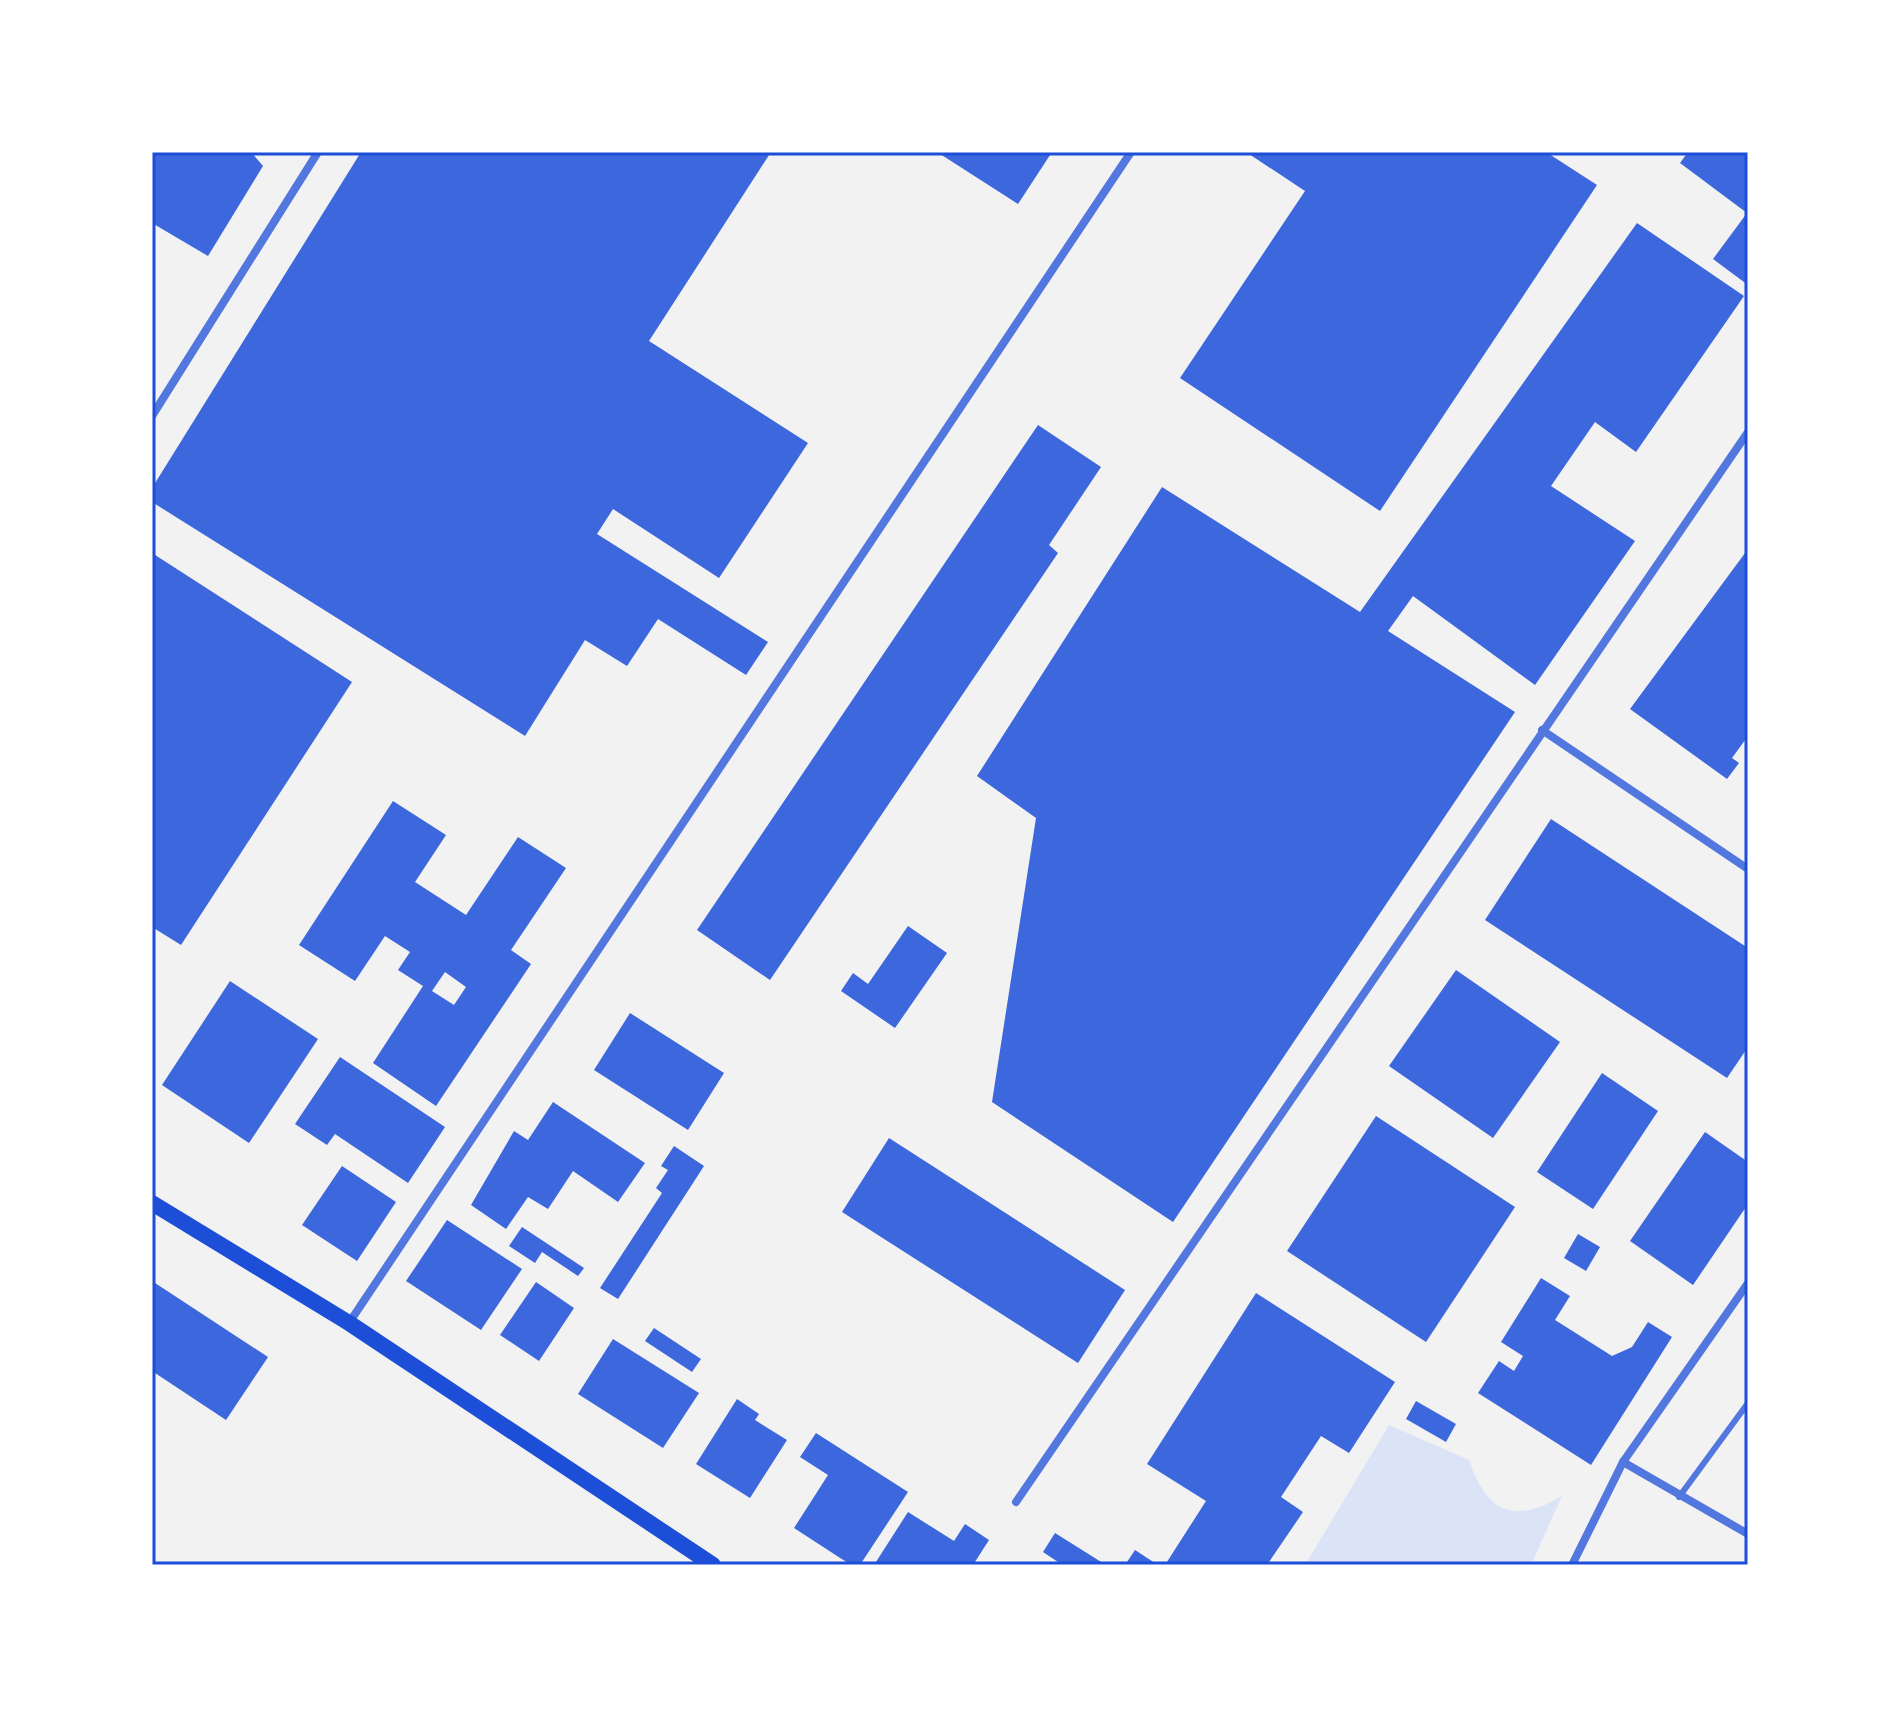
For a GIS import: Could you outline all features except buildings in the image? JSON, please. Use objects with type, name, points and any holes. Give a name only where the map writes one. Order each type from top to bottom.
[{"type":"main road","points":[[152,1203],[349,1323],[713,1565]]},
{"type":"street","points":[[152,416],[318,152]]},
{"type":"street","points":[[349,1323],[1131,152]]},
{"type":"street","points":[[1016,1502],[1748,432]]},
{"type":"street","points":[[1542,730],[1748,869]]},
{"type":"street","points":[[1572,1565],[1623,1462],[1748,1283]]},
{"type":"street","points":[[1623,1462],[1748,1534]]},
{"type":"lane","points":[[1679,1497],[1748,1403]]},
{"type":"shaded area","points":[[1389,1425],[1469,1460],[1484,1492],[1504,1508],[1529,1510],[1562,1496],[1531,1565],[1305,1565]]}]
